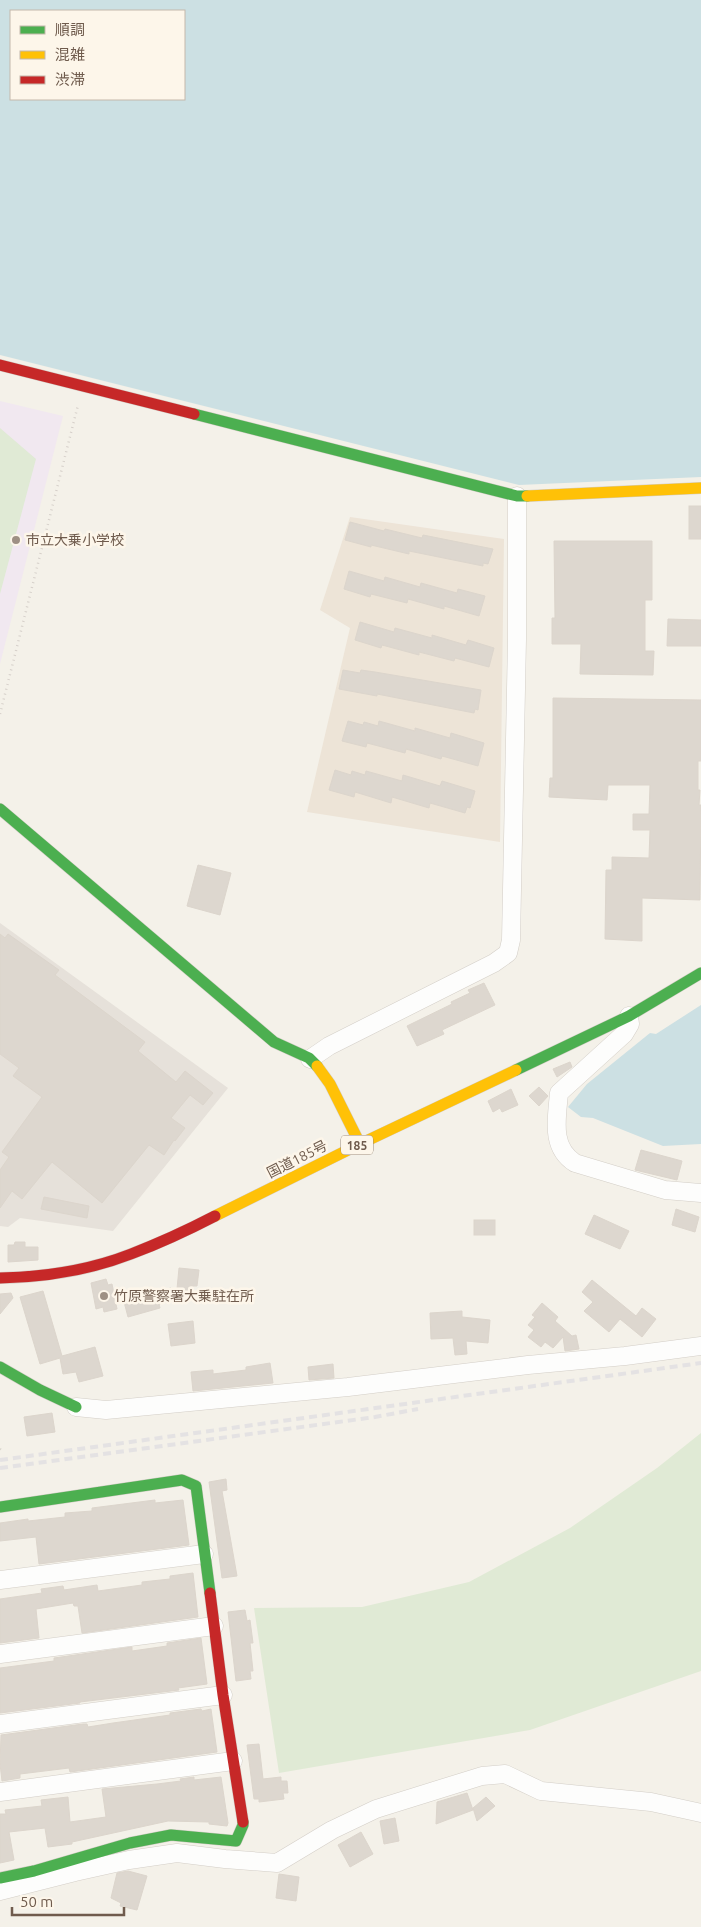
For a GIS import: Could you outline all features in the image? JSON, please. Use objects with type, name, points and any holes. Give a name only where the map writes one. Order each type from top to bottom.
[{"type":"main road","points":[[0,365],[517,496],[701,488]]},
{"type":"main road","points":[[0,809],[274,1042],[284,1049],[310,1059],[320,1070],[360,1144]]},
{"type":"main road","name":"国道185号","points":[[0,1278],[30,1277],[81,1269],[130,1255],[185,1231],[360,1144],[629,1016],[701,973]]},
{"type":"main road","points":[[0,1367],[40,1390],[76,1407]]},
{"type":"main road","points":[[0,1507],[182,1480],[196,1486],[223,1695],[243,1824],[236,1842],[171,1835],[130,1843],[34,1871],[0,1878]]},
{"type":"street","points":[[310,1059],[329,1046],[494,964],[508,954],[511,940],[517,639],[517,496]]},
{"type":"street","points":[[629,1016],[630,1024],[624,1034],[558,1093],[556,1131],[559,1143],[565,1156],[575,1163],[665,1190],[701,1193]]},
{"type":"street","points":[[76,1407],[106,1410],[348,1387],[701,1346]]},
{"type":"street","points":[[0,1580],[204,1554]]},
{"type":"street","points":[[0,1654],[214,1626]]},
{"type":"street","points":[[0,1724],[223,1695]]},
{"type":"street","points":[[0,1792],[233,1761]]},
{"type":"street","points":[[0,1892],[74,1872],[177,1853],[225,1859],[277,1862],[332,1830],[376,1810],[482,1776],[504,1774],[541,1792],[651,1802],[701,1813]]},
{"type":"path","points":[[0,714],[83,387]]},
{"type":"shaded area","points":[[0,0],[701,0],[701,477],[519,485],[0,355]]},
{"type":"shaded area","name":"市立大乗小学校","points":[[0,401],[63,416],[0,664]]},
{"type":"shaded area","points":[[350,517],[504,539],[500,842],[307,812],[350,628],[320,610]]},
{"type":"shaded area","points":[[0,923],[228,1088],[113,1231],[20,1218],[8,1227],[0,1226]]},
{"type":"shaded area","points":[[701,1005],[701,1144],[663,1146],[593,1118],[581,1117],[568,1107],[587,1084],[650,1033],[656,1034]]},
{"type":"green space","points":[[0,428],[36,459],[0,594]]},
{"type":"green space","points":[[701,1433],[701,1671],[530,1730],[279,1773],[254,1608],[362,1607],[469,1582],[570,1528],[657,1468]]},
{"type":"building","points":[[689,506],[701,506],[701,539],[689,539]]},
{"type":"building","points":[[350,522],[384,531],[385,529],[422,538],[423,535],[493,549],[488,564],[483,563],[483,566],[409,551],[409,554],[371,545],[371,547],[345,540]]},
{"type":"building","points":[[554,541],[652,541],[652,600],[645,600],[645,651],[654,651],[653,675],[580,674],[581,644],[552,644],[552,618],[555,618]]},
{"type":"building","points":[[349,571],[384,581],[385,577],[420,587],[421,583],[457,593],[458,589],[485,596],[479,616],[444,606],[444,609],[408,599],[407,603],[371,594],[370,597],[344,589]]},
{"type":"building","points":[[668,619],[701,620],[701,646],[667,646]]},
{"type":"building","points":[[360,622],[394,632],[395,628],[432,638],[432,635],[466,645],[468,640],[494,648],[489,667],[455,658],[454,661],[419,652],[419,655],[382,645],[381,648],[355,640]]},
{"type":"building","points":[[343,670],[360,673],[361,670],[375,672],[481,690],[478,710],[475,709],[474,713],[377,694],[377,696],[339,689]]},
{"type":"building","points":[[553,698],[701,700],[701,761],[698,761],[699,805],[701,805],[700,900],[642,898],[642,941],[605,939],[606,870],[612,870],[612,857],[649,858],[650,830],[633,830],[633,814],[649,814],[650,785],[608,785],[607,800],[549,797],[550,778],[553,778]]},
{"type":"building","points":[[348,721],[363,725],[364,722],[378,726],[379,721],[415,731],[415,728],[450,738],[451,733],[484,743],[478,766],[442,756],[441,759],[406,749],[405,753],[367,743],[366,747],[342,741]]},
{"type":"building","points":[[335,770],[351,775],[352,771],[365,775],[366,771],[402,781],[403,775],[440,786],[442,781],[475,791],[470,808],[467,807],[465,813],[430,803],[429,808],[392,797],[391,803],[355,792],[354,797],[329,790]]},
{"type":"building","points":[[198,865],[231,873],[220,915],[187,906]]},
{"type":"building","points":[[0,934],[5,938],[8,934],[59,970],[55,975],[145,1042],[138,1051],[176,1082],[185,1071],[213,1093],[203,1105],[190,1095],[171,1118],[185,1128],[164,1155],[149,1145],[102,1203],[52,1162],[22,1199],[12,1191],[0,1208],[0,1170],[9,1157],[2,1152],[42,1097],[13,1076],[19,1068],[0,1054]]},
{"type":"building","points":[[484,983],[495,1005],[442,1030],[444,1034],[417,1046],[407,1026],[452,1004],[451,1002],[470,993],[468,990]]},
{"type":"building","points":[[570,1062],[572,1067],[557,1077],[553,1069]]},
{"type":"building","points":[[539,1087],[548,1096],[539,1106],[529,1096]]},
{"type":"building","points":[[511,1089],[518,1105],[502,1112],[500,1108],[493,1112],[488,1101]]},
{"type":"building","points":[[641,1150],[682,1161],[677,1180],[635,1170]]},
{"type":"building","points":[[44,1197],[89,1206],[87,1218],[41,1209]]},
{"type":"building","points":[[676,1209],[699,1217],[695,1232],[672,1225]]},
{"type":"building","points":[[594,1215],[629,1231],[620,1249],[585,1234]]},
{"type":"building","points":[[474,1220],[495,1220],[495,1235],[474,1235]]},
{"type":"building","points":[[15,1242],[25,1242],[25,1247],[38,1247],[38,1260],[8,1262],[8,1245],[14,1245]]},
{"type":"building","points":[[179,1268],[199,1270],[197,1286],[190,1286],[189,1291],[177,1289]]},
{"type":"building","name":"竹原警察署大乗駐在所","points":[[106,1279],[108,1285],[112,1284],[117,1309],[104,1312],[103,1307],[96,1309],[91,1283]]},
{"type":"building","points":[[592,1280],[636,1316],[642,1308],[656,1319],[642,1337],[620,1319],[609,1332],[584,1311],[593,1302],[582,1292]]},
{"type":"building","points":[[171,1288],[175,1300],[159,1304],[160,1308],[128,1317],[123,1298],[154,1289],[155,1292]]},
{"type":"building","points":[[43,1291],[62,1356],[95,1347],[103,1376],[79,1382],[76,1372],[63,1374],[60,1358],[40,1364],[20,1297]]},
{"type":"building","points":[[11,1293],[13,1298],[0,1314],[0,1294]]},
{"type":"building","points":[[542,1303],[558,1317],[555,1321],[572,1336],[576,1335],[579,1349],[565,1351],[563,1337],[553,1348],[545,1342],[541,1347],[528,1337],[534,1330],[528,1325],[535,1317],[532,1315]]},
{"type":"building","points":[[462,1311],[462,1317],[490,1320],[488,1343],[466,1341],[467,1354],[455,1355],[453,1338],[431,1339],[430,1313]]},
{"type":"building","points":[[193,1321],[195,1343],[171,1346],[168,1324]]},
{"type":"building","points":[[270,1363],[273,1383],[193,1391],[191,1372],[213,1370],[213,1374],[246,1370],[246,1367]]},
{"type":"building","points":[[333,1364],[334,1378],[309,1380],[308,1367]]},
{"type":"building","points":[[52,1413],[55,1432],[27,1436],[24,1417]]},
{"type":"building","points":[[226,1479],[227,1490],[222,1491],[237,1576],[222,1578],[209,1482]]},
{"type":"building","points":[[155,1500],[155,1503],[183,1500],[189,1545],[39,1564],[36,1537],[0,1541],[0,1523],[65,1517],[65,1513],[92,1511],[92,1508]]},
{"type":"building","points":[[193,1573],[198,1617],[82,1633],[78,1606],[74,1606],[73,1603],[36,1609],[39,1638],[0,1643],[0,1599],[42,1593],[41,1589],[63,1586],[64,1590],[97,1585],[98,1591],[142,1585],[142,1582],[170,1579],[170,1576]]},
{"type":"building","points":[[245,1610],[247,1621],[250,1620],[253,1643],[250,1643],[253,1671],[250,1671],[251,1679],[236,1681],[228,1612]]},
{"type":"building","points":[[201,1638],[207,1684],[178,1688],[179,1690],[0,1713],[0,1668],[54,1661],[54,1658],[132,1647],[132,1651],[167,1646],[167,1643]]},
{"type":"building","points":[[201,1709],[202,1711],[211,1709],[217,1752],[70,1772],[69,1768],[20,1774],[20,1778],[2,1781],[0,1764],[1,1735],[83,1724],[87,1724],[88,1727]]},
{"type":"building","points":[[259,1744],[263,1779],[281,1777],[281,1781],[287,1781],[288,1793],[283,1793],[284,1799],[259,1802],[259,1799],[254,1799],[247,1745]]},
{"type":"building","points":[[194,1777],[194,1780],[221,1777],[227,1826],[209,1824],[209,1822],[168,1821],[72,1842],[72,1844],[48,1847],[45,1828],[9,1832],[14,1860],[0,1863],[0,1814],[6,1814],[5,1810],[42,1806],[41,1800],[68,1797],[70,1822],[106,1817],[102,1789],[181,1781],[180,1779]]},
{"type":"building","points":[[467,1793],[473,1810],[436,1824],[437,1802]]},
{"type":"building","points":[[486,1797],[495,1806],[477,1821],[473,1808]]},
{"type":"building","points":[[395,1818],[399,1841],[384,1844],[380,1821]]},
{"type":"building","points":[[361,1832],[373,1854],[350,1867],[338,1845]]},
{"type":"building","points":[[128,1871],[147,1876],[137,1910],[120,1906],[121,1903],[111,1898],[117,1873]]},
{"type":"building","points":[[279,1874],[299,1877],[296,1901],[276,1898]]},
{"type":"railway","points":[[0,1460],[701,1363]]},
{"type":"railway","points":[[0,1468],[375,1417],[418,1409]]},
{"type":"traffic: fast","points":[[194,414],[517,496],[527,496]]},
{"type":"traffic: fast","points":[[0,809],[274,1042],[309,1058],[317,1066]]},
{"type":"traffic: fast","points":[[516,1070],[629,1016],[701,973]]},
{"type":"traffic: fast","points":[[0,1367],[40,1390],[76,1407]]},
{"type":"traffic: fast","points":[[0,1507],[182,1480],[196,1486],[210,1593]]},
{"type":"traffic: fast","points":[[0,1878],[34,1871],[130,1843],[171,1835],[236,1841],[243,1822]]},
{"type":"traffic: slow","points":[[527,496],[701,488]]},
{"type":"traffic: slow","points":[[317,1066],[330,1084],[360,1144]]},
{"type":"traffic: slow","points":[[215,1216],[360,1144],[516,1070]]},
{"type":"traffic: jam","points":[[0,365],[194,414]]},
{"type":"traffic: jam","points":[[0,1278],[50,1274],[115,1260],[153,1245],[215,1216]]},
{"type":"traffic: jam","points":[[210,1593],[223,1695],[243,1822]]},
{"type":"place","name":"市立大乗小学校","points":[[16,540]]},
{"type":"place","name":"竹原警察署大乗駐在所","points":[[104,1296]]}]
